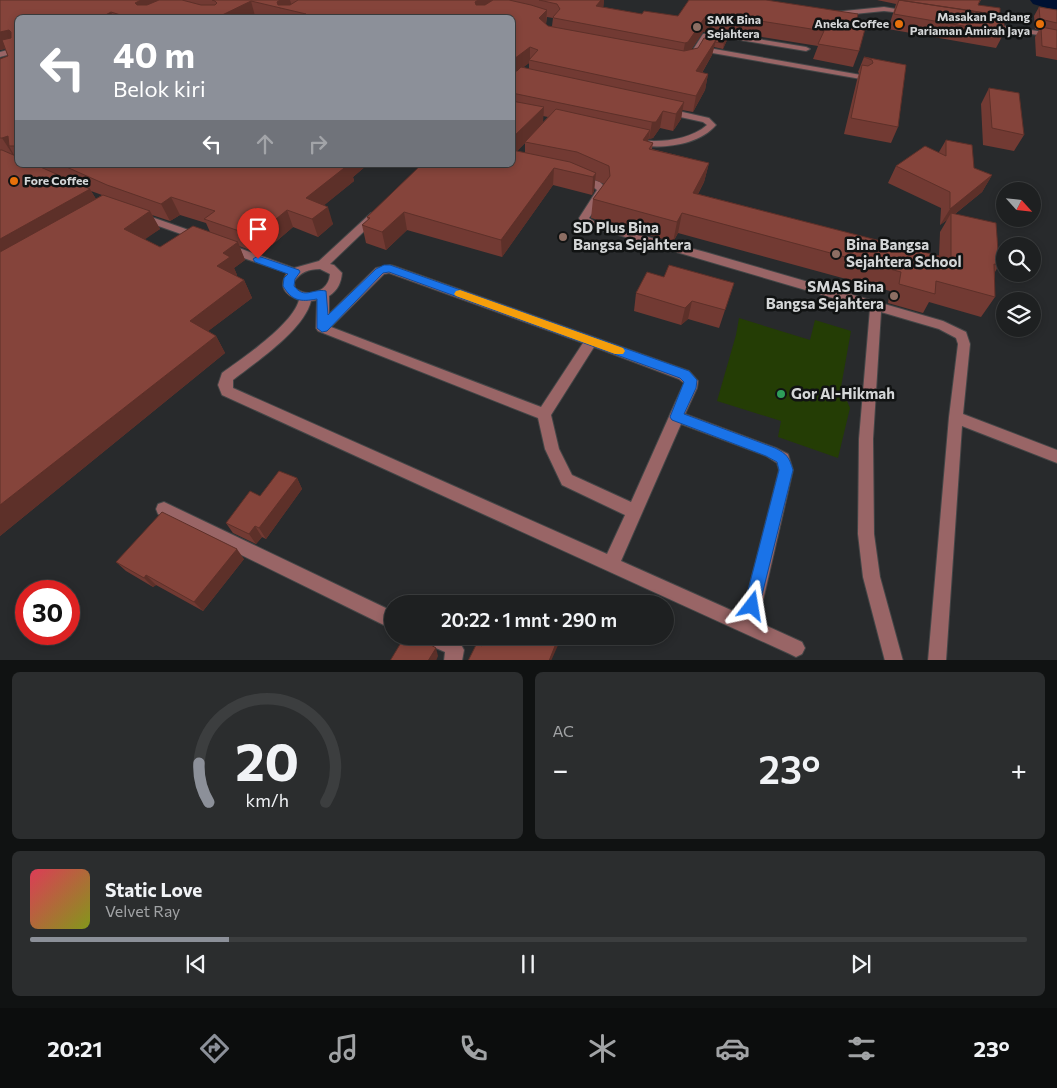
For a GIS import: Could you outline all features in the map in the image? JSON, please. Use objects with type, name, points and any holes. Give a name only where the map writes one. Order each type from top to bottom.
[{"type":"street","points":[[823,13],[836,14],[884,9],[923,14]]},
{"type":"street","points":[[978,23],[1057,36]]},
{"type":"street","points":[[692,58],[706,36],[716,34],[806,49]]},
{"type":"street","points":[[698,48],[861,78]]},
{"type":"street","points":[[0,55],[15,50]]},
{"type":"street","points":[[625,140],[643,144],[667,143],[700,135],[712,125],[706,120],[654,109]]},
{"type":"street","points":[[571,176],[596,184],[602,189],[601,194],[584,218],[585,222],[594,226],[702,255],[943,326],[962,335],[964,344],[956,417],[937,660]]},
{"type":"street","points":[[322,265],[382,208]]},
{"type":"street","points":[[131,212],[295,272]]},
{"type":"street","points":[[322,265],[333,270],[336,277],[334,285],[323,294],[306,297],[295,295],[289,290],[288,282],[295,272],[308,266],[322,265]]},
{"type":"street","points":[[322,328],[384,268],[397,271],[684,375],[690,380],[690,388],[612,564]]},
{"type":"street","points":[[322,328],[323,294]]},
{"type":"street","points":[[306,297],[306,306],[293,322],[227,377],[225,385],[227,391],[796,648]]},
{"type":"street","points":[[876,307],[872,336],[868,403],[865,476],[866,532],[871,574],[894,660]]},
{"type":"street","points":[[322,328],[544,414]]},
{"type":"street","points":[[591,341],[544,414],[552,449],[567,480],[634,512]]},
{"type":"street","points":[[676,417],[770,452],[783,459],[786,470],[748,625]]},
{"type":"street","points":[[956,417],[1057,456]]},
{"type":"street","points":[[164,510],[384,616]]},
{"type":"street","points":[[449,645],[455,650],[453,660]]},
{"type":"green space","name":"Gor Al-Hikmah","points":[[739,318],[810,340],[815,320],[851,331],[841,387],[850,408],[838,458],[778,437],[781,421],[717,401]]},
{"type":"building","points":[[0,0],[141,0],[135,3],[137,5],[147,5],[159,0],[182,0],[201,5],[215,5],[217,3],[212,0],[280,0],[277,2],[278,5],[290,5],[298,0],[478,0],[475,2],[476,5],[485,5],[493,0],[509,0],[547,10],[539,18],[548,26],[684,51],[698,48],[704,38],[716,40],[696,71],[708,74],[696,96],[529,60],[538,50],[530,47],[515,59],[515,15],[304,15],[306,14],[251,1],[222,15],[120,15],[111,12],[106,15],[15,15],[15,146],[9,146],[8,136],[0,138],[0,59],[8,56],[2,40],[11,38],[11,32],[9,30],[0,32]]},
{"type":"building","points":[[539,0],[601,0],[596,6],[642,14],[644,11],[678,16],[689,0],[766,0],[858,14],[855,28],[865,29],[859,51],[818,44],[824,31],[715,15],[705,17],[688,42],[685,43],[554,18],[560,9],[557,4]]},
{"type":"building","points":[[899,0],[980,0],[978,5],[1000,8],[1000,15]]},
{"type":"building","points":[[899,0],[1004,16],[1004,33],[894,14]]},
{"type":"building","points":[[1039,7],[1057,10],[1057,23],[1040,19]]},
{"type":"building","points":[[1041,27],[1057,30],[1057,49],[1042,46]]},
{"type":"building","points":[[713,33],[729,35],[724,43],[715,42],[716,40],[709,38]]},
{"type":"building","points":[[864,57],[906,65],[898,127],[851,118],[862,65],[868,66],[873,63],[872,60]]},
{"type":"building","points":[[521,67],[684,102],[676,114],[663,111],[656,122],[652,122],[515,94],[515,71]]},
{"type":"building","points":[[989,88],[1019,93],[1024,135],[992,128]]},
{"type":"building","points":[[515,102],[544,107],[515,135]]},
{"type":"building","points":[[556,109],[650,130],[643,140],[653,143],[649,149],[709,163],[693,193],[951,259],[951,213],[996,223],[995,297],[936,281],[935,294],[899,284],[901,272],[682,213],[677,222],[593,199],[610,176],[609,166],[577,152],[525,142]]},
{"type":"building","points":[[946,140],[972,145],[974,168],[992,175],[950,209],[950,192],[896,166],[925,146],[946,156]]},
{"type":"building","points":[[0,150],[15,156],[15,167],[40,167],[90,189],[0,239]]},
{"type":"building","points":[[515,151],[570,162],[596,173],[593,177],[554,168],[501,240],[404,212],[382,232],[362,225],[370,218],[367,217],[419,167],[515,167]]},
{"type":"building","points":[[66,167],[345,167],[306,198],[328,207],[312,219],[287,210],[265,228],[259,226],[248,234],[204,219],[215,211],[171,197],[161,204],[107,185]]},
{"type":"building","points":[[103,195],[150,211],[124,229],[160,247],[193,226],[238,242],[223,253],[230,257],[217,266],[244,280],[190,321],[216,336],[0,505],[0,252]]},
{"type":"building","points":[[669,265],[734,283],[725,310],[692,301],[685,308],[636,293],[647,272],[664,277]]},
{"type":"building","points":[[279,471],[297,478],[259,528],[255,526],[249,534],[226,523],[250,491],[260,496]]},
{"type":"building","points":[[162,512],[237,549],[194,602],[146,575],[144,578],[116,562]]},
{"type":"building","points":[[400,645],[431,645],[436,648],[429,660],[391,660]]},
{"type":"building","points":[[476,645],[555,645],[549,660],[468,660]]},
{"type":"waterway","points":[[1040,0],[1057,5]]},
{"type":"slow traffic","points":[[460,294],[619,351]]},
{"type":"place","name":"Aneka Coffee","points":[[899,24]]},
{"type":"place","name":"Masakan Padang Pariaman Amirah Jaya","points":[[1040,24]]},
{"type":"place","name":"SMK Bina Sejahtera","points":[[697,27]]},
{"type":"place","name":"Fore Coffee","points":[[14,181]]},
{"type":"place","name":"SD Plus Bina Bangsa Sejahtera","points":[[563,237]]},
{"type":"place","name":"Bina Bangsa Sejahtera School","points":[[836,254]]},
{"type":"place","name":"SMAS Bina Bangsa Sejahtera","points":[[894,296]]},
{"type":"place","name":"Gor Al-Hikmah","points":[[781,394]]},
{"type":"route","points":[[258,259],[295,272],[288,282],[288,286],[289,290],[295,295],[306,297],[323,294],[322,328],[384,268],[684,375],[690,380],[690,388],[676,417],[770,452],[783,459],[786,470],[752,606]]}]
